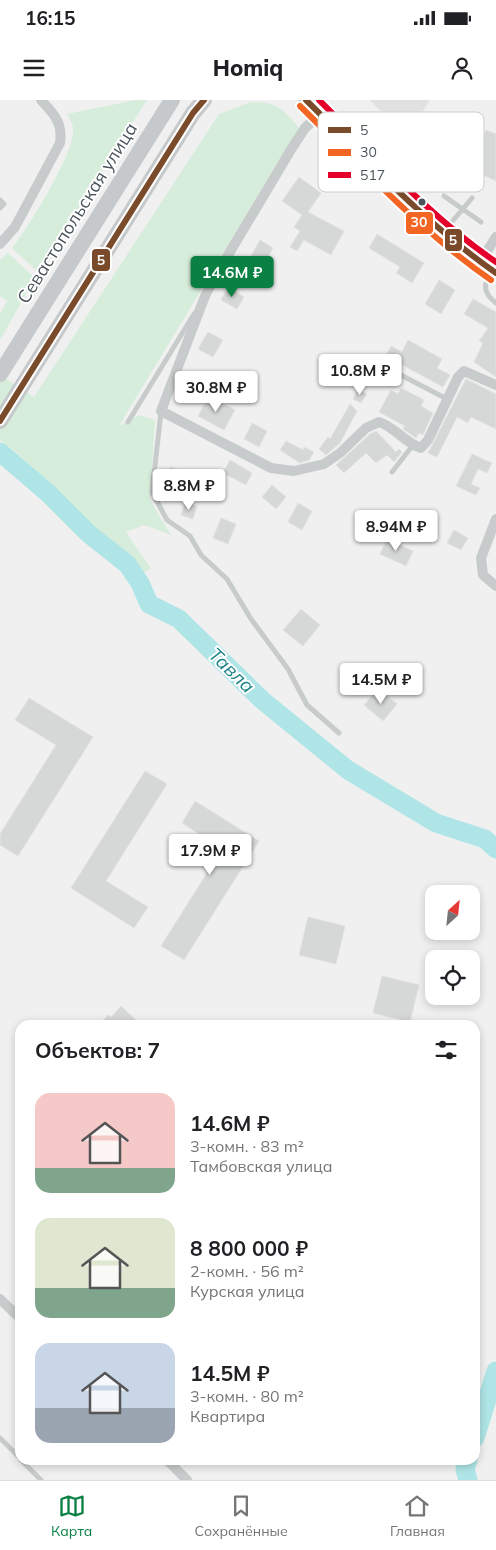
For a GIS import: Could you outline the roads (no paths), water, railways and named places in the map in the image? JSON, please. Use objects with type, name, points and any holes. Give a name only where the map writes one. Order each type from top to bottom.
[{"type":"main road","name":"Севастопольская улица","points":[[0,374],[172,100]]},
{"type":"main road","points":[[0,421],[193,113],[204,100]]},
{"type":"main road","points":[[306,100],[318,112]]},
{"type":"main road","points":[[401,192],[443,232],[489,268]]},
{"type":"street","points":[[0,244],[16,227],[60,143],[62,134],[59,120],[41,100]]},
{"type":"street","points":[[318,116],[306,128],[292,148],[205,296],[161,411],[271,468],[294,471],[324,464],[340,453],[366,428],[379,422],[390,425],[413,444],[421,448],[428,440],[458,377],[464,371],[496,385]]},
{"type":"street","points":[[489,268],[496,237]]},
{"type":"street","points":[[496,518],[481,558],[484,575],[496,586]]},
{"type":"street","points":[[0,1299],[15,1313]]},
{"type":"street","points":[[171,1465],[187,1480]]},
{"type":"lane","points":[[444,196],[481,222]]},
{"type":"lane","points":[[443,232],[472,198]]},
{"type":"lane","points":[[0,200],[4,204],[0,208]]},
{"type":"lane","points":[[489,268],[484,287],[487,296],[496,303]]},
{"type":"lane","points":[[128,422],[205,296]]},
{"type":"lane","points":[[397,373],[447,399]]},
{"type":"lane","points":[[161,411],[152,492],[167,520],[190,536],[201,554],[227,578],[250,619],[288,669],[307,705],[339,733]]},
{"type":"lane","points":[[392,472],[413,444]]},
{"type":"lane","points":[[0,1438],[15,1453]]},
{"type":"lane","points":[[27,1465],[41,1480]]},
{"type":"water","points":[[0,448],[49,494],[0,460]]},
{"type":"waterway","name":"Тавла","points":[[0,452],[49,494],[89,534],[127,564],[140,583],[149,604],[179,619],[262,700],[348,770],[436,823],[485,839],[496,849]]},
{"type":"waterway","name":"Тавла","points":[[480,1422],[496,1371]]},
{"type":"waterway","name":"Тавла","points":[[466,1465],[465,1469],[468,1480]]}]
